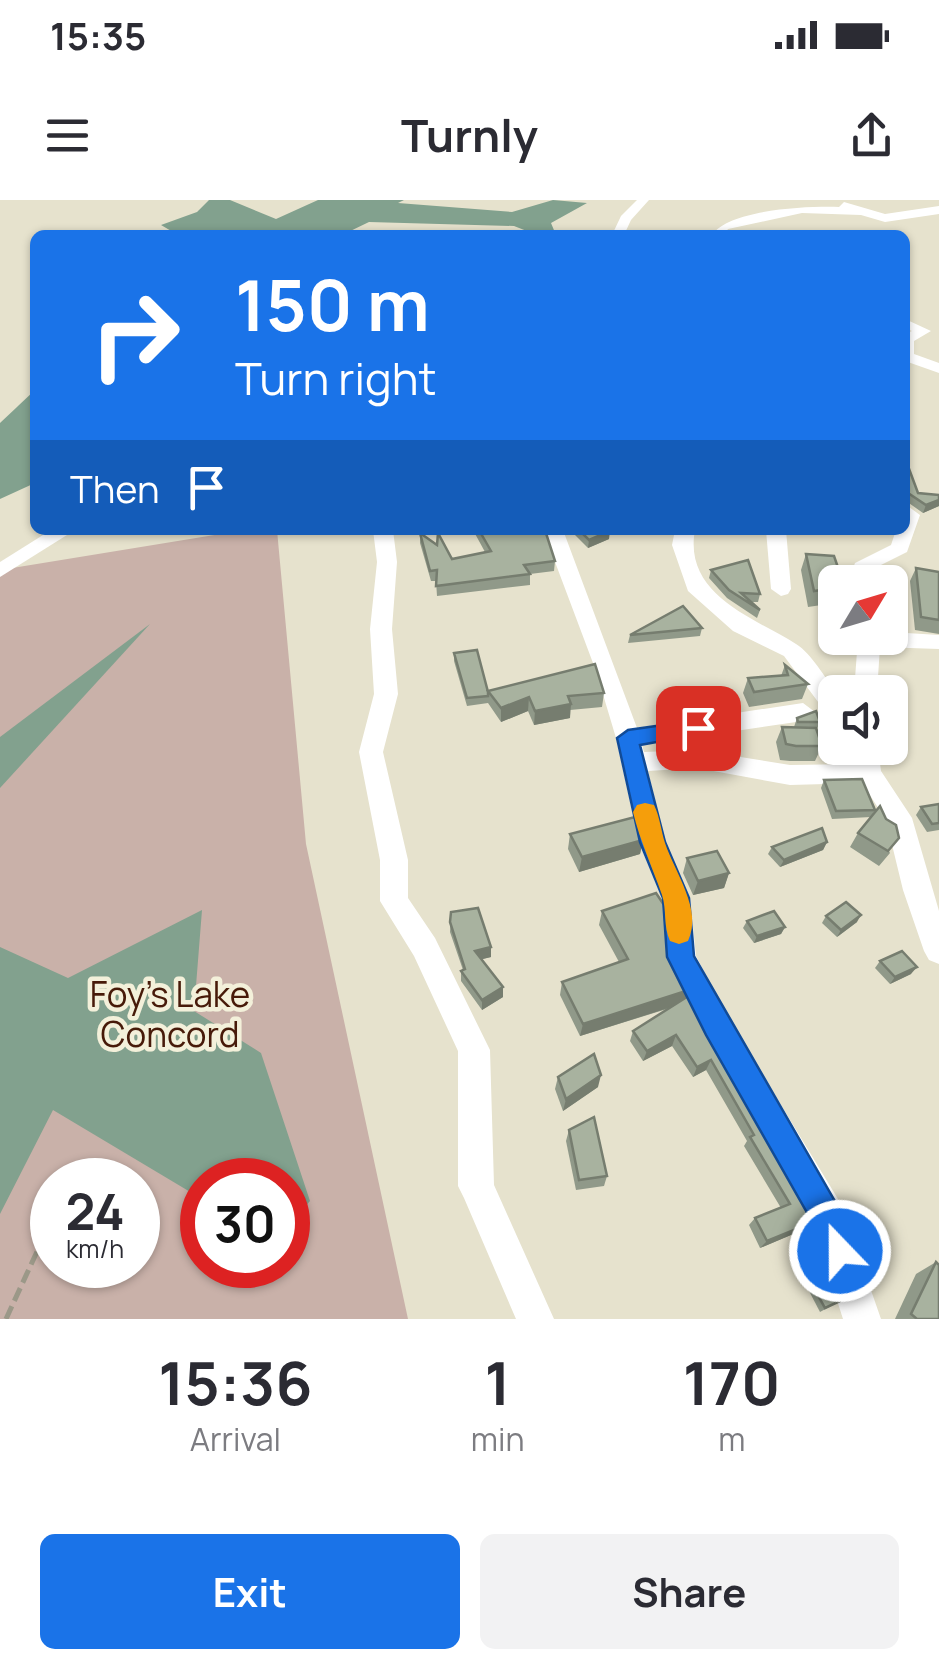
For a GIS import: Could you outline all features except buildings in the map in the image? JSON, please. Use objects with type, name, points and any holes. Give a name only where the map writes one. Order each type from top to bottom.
[{"type":"street","points":[[620,230],[643,200]]},
{"type":"street","points":[[836,200],[856,212]]},
{"type":"street","points":[[721,230],[724,226],[802,209],[885,218],[939,210]]},
{"type":"street","points":[[910,325],[924,331],[910,337]]},
{"type":"street","points":[[910,357],[939,368]]},
{"type":"street","points":[[0,571],[56,535]]},
{"type":"street","points":[[384,535],[388,562],[381,629],[386,694],[371,752],[394,860],[394,901],[425,947],[474,1050],[476,1186],[534,1319]]},
{"type":"street","points":[[555,535],[630,750],[652,842],[676,898],[681,957],[716,1026],[828,1217],[862,1319]]},
{"type":"street","points":[[684,535],[682,545],[695,586],[741,626],[792,650],[818,685]]},
{"type":"street","points":[[777,535],[782,589]]},
{"type":"street","points":[[866,565],[900,548],[904,535]]},
{"type":"street","points":[[908,640],[939,642]]},
{"type":"street","points":[[630,750],[804,712]]},
{"type":"street","points":[[630,750],[766,768],[790,776],[843,765]]},
{"type":"street","points":[[870,765],[900,818],[916,890],[939,951]]},
{"type":"path","points":[[6,1319],[30,1267]]},
{"type":"green space","name":"Foy’s Lake Concord","points":[[214,535],[277,535],[306,844],[408,1319],[0,1319],[0,570]]},
{"type":"shaded area","points":[[209,200],[230,200],[276,219],[318,200],[404,200],[398,203],[512,212],[553,200],[587,203],[551,223],[554,230],[369,222],[352,230],[170,230],[161,225],[197,212]]},
{"type":"shaded area","points":[[30,395],[30,485],[0,499],[0,423]]},
{"type":"shaded area","points":[[150,624],[0,788],[0,737]]},
{"type":"shaded area","points":[[202,910],[194,1011],[261,1053],[296,1158],[180,1158],[180,1186],[160,1174],[160,1158],[133,1158],[53,1110],[0,1214],[0,947],[68,978]]},
{"type":"slow traffic","points":[[645,812],[652,842],[676,898],[679,933]]},
{"type":"route","points":[[698,728],[628,738],[652,842],[676,898],[681,957],[716,1026],[828,1217],[840,1251]]}]
